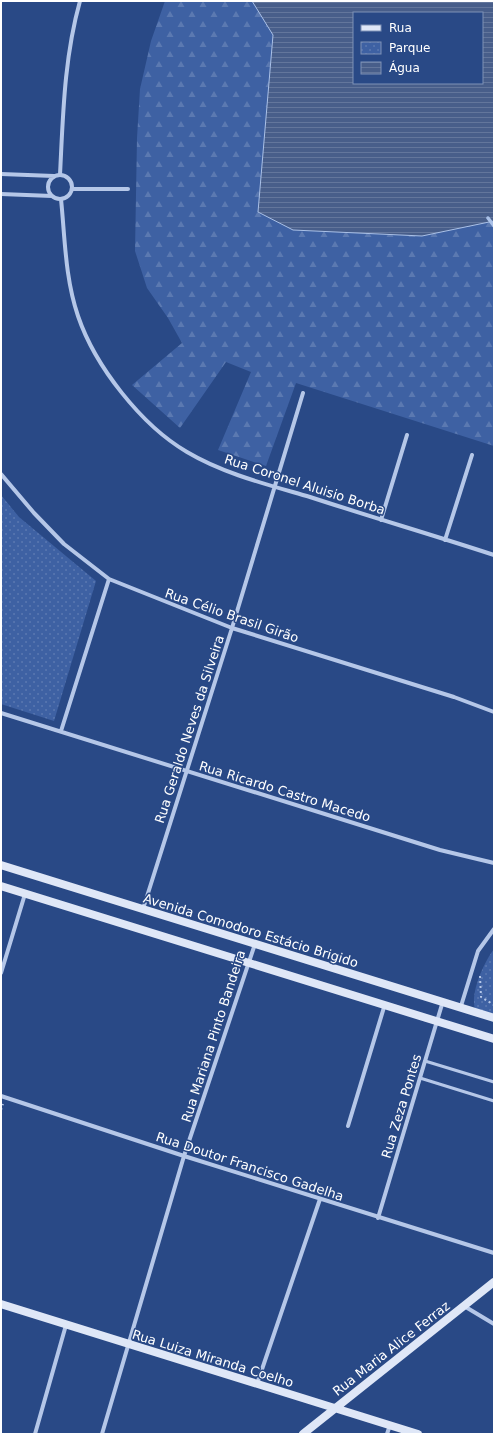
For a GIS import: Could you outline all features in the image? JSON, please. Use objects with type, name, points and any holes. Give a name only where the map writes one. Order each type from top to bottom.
[{"type":"main road","name":"Avenida Comodoro Estácio Brigido","points":[[1,865],[461,1006],[494,1018]]},
{"type":"main road","points":[[1,886],[437,1020],[494,1039]]},
{"type":"main road","name":"Rua Maria Alice Ferraz","points":[[303,1434],[494,1282]]},
{"type":"main road","name":"Rua Luiza Miranda Coelho","points":[[1,1304],[256,1384],[336,1407],[418,1434]]},
{"type":"street","points":[[60,175],[66,74],[74,20],[80,1]]},
{"type":"street","points":[[1,174],[60,175],[69,179],[72,188],[70,194],[61,199],[52,196],[1,194]]},
{"type":"street","points":[[52,196],[48,187],[51,179],[55,176]]},
{"type":"street","points":[[72,188],[128,190]]},
{"type":"street","name":"Rua Coronel Aluisio Borba","points":[[61,199],[71,291],[78,317],[91,345],[108,372],[134,406],[160,433],[188,452],[231,472],[445,540],[493,553]]},
{"type":"street","name":"Rua Geraldo Neves da Silveira","points":[[142,909],[232,628],[303,393]]},
{"type":"street","points":[[381,520],[407,435]]},
{"type":"street","points":[[445,540],[472,454]]},
{"type":"street","name":"Rua Célio Brasil Girão","points":[[1,474],[64,544],[109,579],[232,628],[454,697],[494,712]]},
{"type":"street","points":[[61,732],[109,579]]},
{"type":"street","name":"Rua Ricardo Castro Macedo","points":[[1,713],[440,850],[494,863]]},
{"type":"street","points":[[1,973],[25,893]]},
{"type":"street","points":[[461,1006],[478,951],[494,929]]},
{"type":"street","name":"Rua Mariana Pinto Bandeira","points":[[102,1434],[127,1344],[184,1156],[255,943]]},
{"type":"street","name":"Rua Zeza Pontes","points":[[378,1218],[443,1001]]},
{"type":"street","points":[[348,1126],[385,1004]]},
{"type":"street","name":"Rua Doutor Francisco Gadelha","points":[[1,1096],[378,1218],[494,1253]]},
{"type":"street","points":[[256,1384],[320,1199]]},
{"type":"street","points":[[464,1306],[494,1324]]},
{"type":"street","points":[[35,1434],[66,1325]]},
{"type":"street","points":[[387,1434],[390,1425]]},
{"type":"lane","points":[[425,1061],[494,1082]]},
{"type":"lane","points":[[420,1078],[494,1101]]},
{"type":"path","points":[[481,971],[479,979],[481,997],[494,1005]]},
{"type":"green space","points":[[165,1],[252,1],[273,35],[258,212],[293,230],[422,236],[494,221],[494,446],[296,383],[266,466],[218,450],[251,372],[226,362],[180,428],[132,385],[182,343],[168,318],[147,288],[135,251],[137,138],[140,89],[151,41]]},
{"type":"green space","points":[[1,495],[19,517],[96,581],[54,721],[1,704]]},
{"type":"green space","points":[[494,949],[494,1016],[475,1009],[474,995],[482,969]]},
{"type":"water","points":[[252,1],[494,1],[494,221],[422,236],[293,230],[258,212],[273,35]]},
{"type":"waterway","points":[[488,218],[494,226]]}]
